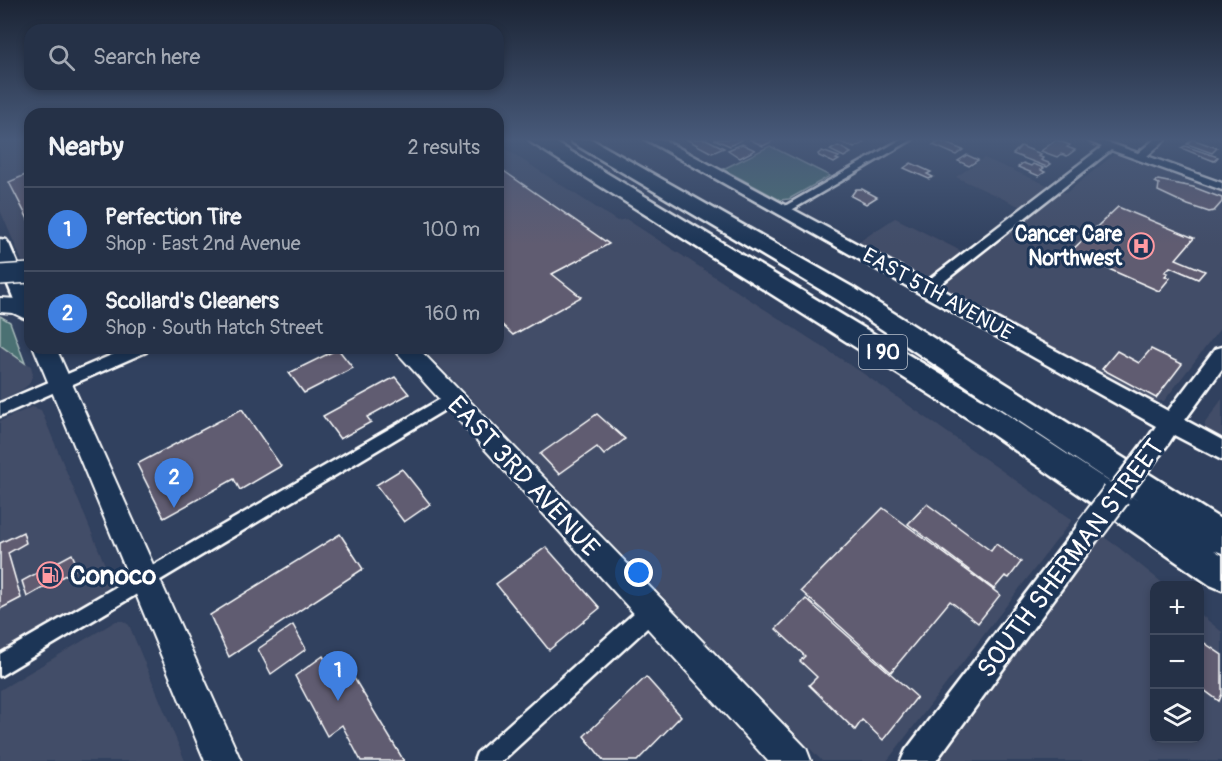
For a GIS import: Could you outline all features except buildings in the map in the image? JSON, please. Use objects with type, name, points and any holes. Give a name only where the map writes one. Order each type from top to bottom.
[{"type":"highway","name":"I 90","points":[[624,175],[1222,574]]},
{"type":"highway","name":"I 90","points":[[633,175],[846,294],[1222,538]]},
{"type":"main road","points":[[0,275],[24,273]]},
{"type":"main road","points":[[0,305],[18,306],[24,310]]},
{"type":"main road","points":[[47,354],[223,761]]},
{"type":"main road","name":"EAST 3RD AVENUE","points":[[410,354],[793,761]]},
{"type":"street","name":"EAST 5TH AVENUE","points":[[719,175],[1222,451]]},
{"type":"street","points":[[784,210],[845,175]]},
{"type":"street","points":[[927,288],[1073,175]]},
{"type":"street","points":[[1188,175],[1222,187]]},
{"type":"street","points":[[0,244],[24,299]]},
{"type":"street","points":[[0,410],[127,354]]},
{"type":"street","name":"SOUTH SHERMAN STREET","points":[[917,761],[1222,354]]},
{"type":"street","points":[[0,666],[451,399]]},
{"type":"street","points":[[485,761],[651,611]]},
{"type":"shaded area","points":[[0,175],[24,175],[24,266],[0,210]]},
{"type":"shaded area","points":[[504,175],[545,175],[617,221],[626,219],[861,372],[1072,520],[887,761],[822,761],[428,354],[504,354]]},
{"type":"shaded area","points":[[960,175],[1023,175],[1066,193],[1089,175],[1174,175],[1222,192],[1222,326],[1164,401],[1152,401],[857,243],[895,218],[963,252],[1021,207],[956,177]]},
{"type":"shaded area","points":[[0,345],[31,366],[33,374],[29,384],[23,389],[0,400]]},
{"type":"shaded area","points":[[1222,399],[1222,439],[1205,427],[1205,423]]},
{"type":"shaded area","points":[[32,407],[41,410],[110,577],[110,583],[100,595],[0,654],[0,421]]},
{"type":"shaded area","points":[[1091,528],[1160,581],[1150,581],[1150,743],[1204,743],[1204,617],[1222,632],[1222,761],[917,761]]},
{"type":"shaded area","points":[[116,621],[123,621],[129,625],[185,761],[0,761],[0,690]]},
{"type":"green space","points":[[733,175],[830,176],[789,199],[780,200]]},
{"type":"green space","points":[[0,316],[10,322],[25,363],[0,345]]},
{"type":"place","name":"Cancer Care Northwest","points":[[1141,246]]},
{"type":"place","name":"Scollard's Cleaners","points":[[174,508]]},
{"type":"place","name":"Conoco","points":[[50,575]]},
{"type":"place","name":"Perfection Tire","points":[[338,701]]}]
